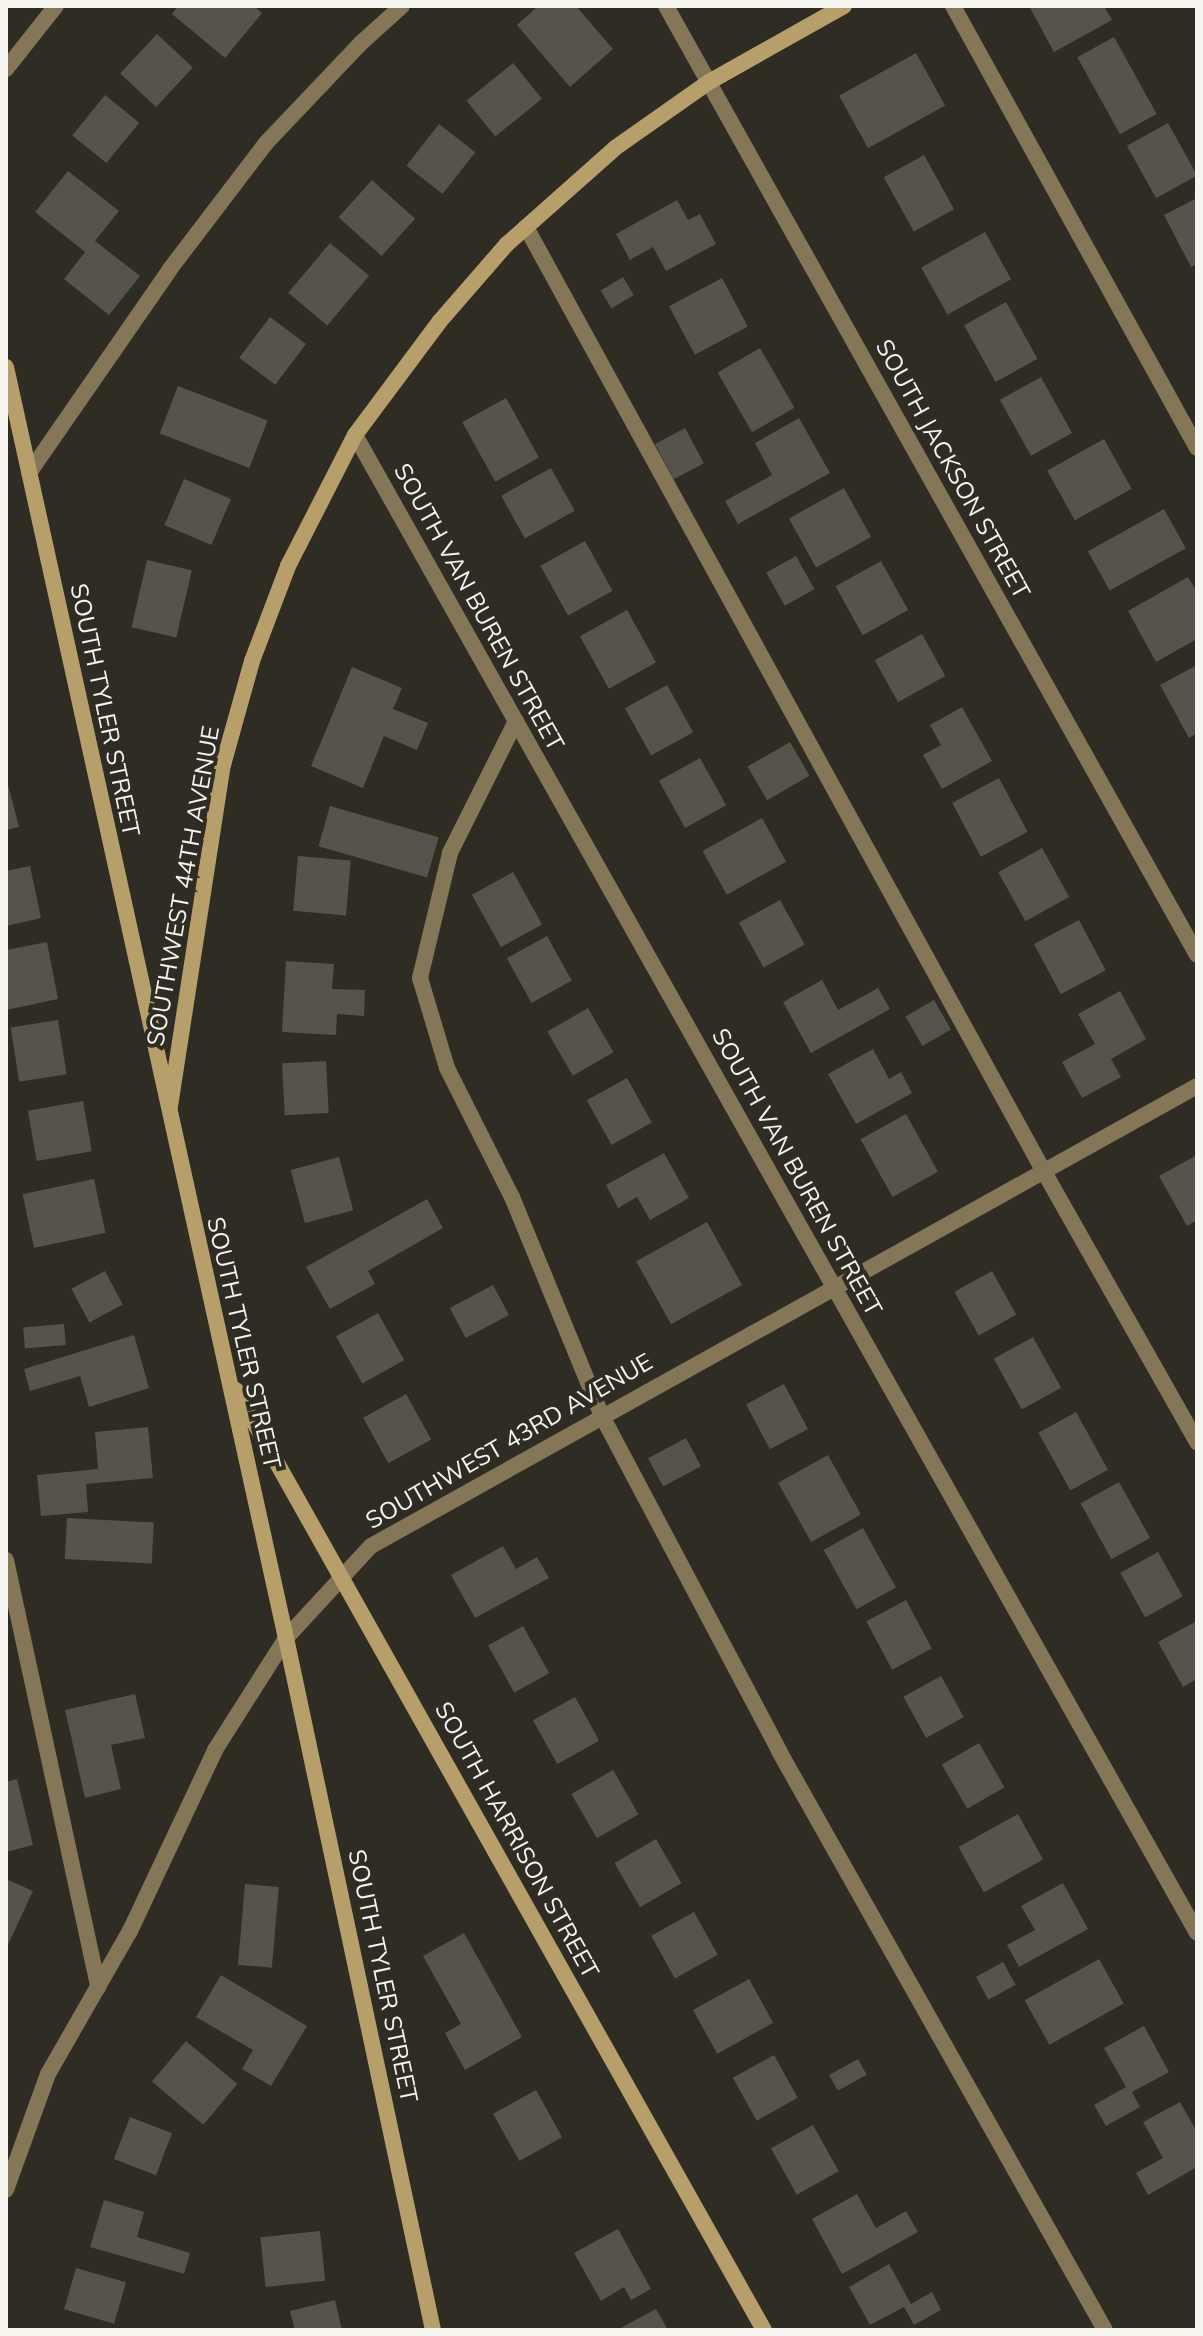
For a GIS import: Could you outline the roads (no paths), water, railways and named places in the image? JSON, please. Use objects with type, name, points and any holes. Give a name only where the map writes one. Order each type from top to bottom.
[{"type":"street","points":[[6,69],[56,6]]},
{"type":"street","points":[[29,473],[170,269],[266,143],[361,43],[402,6]]},
{"type":"street","name":"SOUTH JACKSON STREET","points":[[666,6],[1197,955]]},
{"type":"street","name":"SOUTHWEST 44TH AVENUE","points":[[169,1116],[223,765],[252,661],[288,566],[355,435],[440,321],[526,227],[615,148],[709,82],[844,6]]},
{"type":"street","points":[[953,6],[1197,448]]},
{"type":"street","points":[[526,227],[1043,1170],[1197,1442]]},
{"type":"street","name":"SOUTH TYLER STREET","points":[[6,367],[286,1638],[433,2330]]},
{"type":"street","name":"SOUTH VAN BUREN STREET","points":[[355,435],[1197,1933]]},
{"type":"street","points":[[516,721],[450,853],[420,978],[447,1068],[512,1197],[602,1416],[779,1751],[1105,2330]]},
{"type":"street","name":"SOUTHWEST 43RD AVENUE","points":[[6,2190],[48,2074],[130,1931],[215,1750],[286,1638],[371,1546],[1197,1086]]},
{"type":"street","name":"SOUTH HARRISON STREET","points":[[227,1375],[764,2330]]},
{"type":"street","points":[[6,1560],[98,1987]]}]
